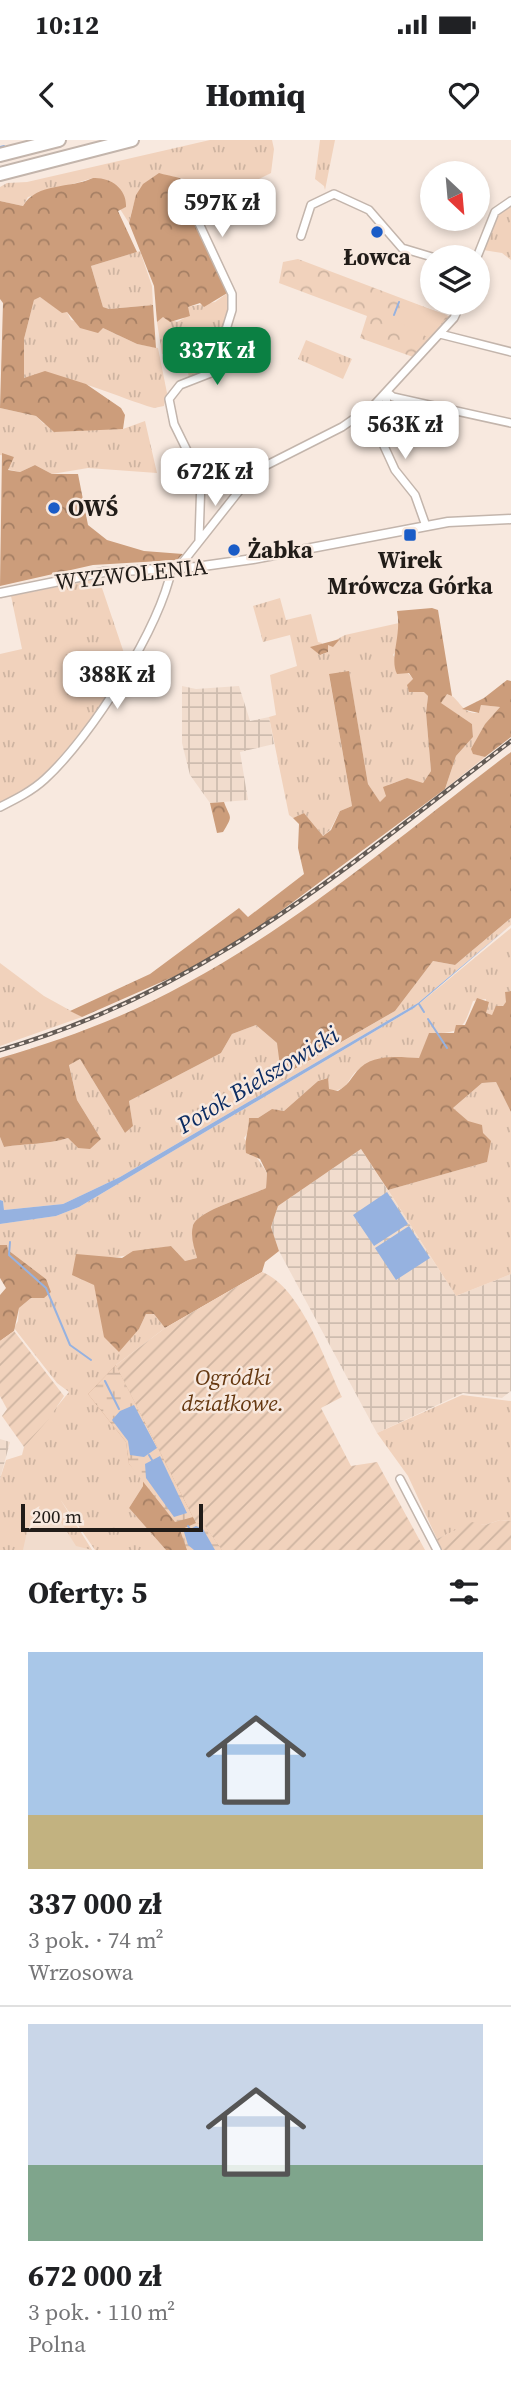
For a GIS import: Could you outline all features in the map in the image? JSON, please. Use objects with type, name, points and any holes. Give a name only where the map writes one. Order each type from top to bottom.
[{"type":"highway","points":[[0,155],[59,140]]},
{"type":"highway","points":[[0,174],[132,140]]},
{"type":"street","points":[[301,236],[311,205],[334,194],[369,210],[402,248],[420,253]]},
{"type":"street","points":[[482,245],[495,212],[511,201]]},
{"type":"street","points":[[190,204],[232,294],[221,369],[180,386],[169,400],[174,424],[201,479],[199,541]]},
{"type":"street","points":[[0,807],[48,777],[106,702],[153,621],[175,568],[263,467],[342,427],[387,392],[455,315]]},
{"type":"street","points":[[440,334],[511,352]]},
{"type":"street","points":[[387,392],[393,397],[511,423]]},
{"type":"street","points":[[387,392],[384,446],[395,470],[415,495],[426,526]]},
{"type":"street","name":"WYZWOLENIA","points":[[0,593],[104,572],[175,568],[253,559],[426,526],[478,519],[511,519]]},
{"type":"street","points":[[400,1479],[437,1550]]},
{"type":"shaded area","points":[[182,686],[196,689],[239,686],[250,721],[269,717],[274,744],[240,752],[248,800],[210,803],[190,775],[182,743]]},
{"type":"shaded area","points":[[361,1149],[456,1296],[511,1274],[511,1391],[502,1398],[463,1393],[377,1433],[279,1251],[271,1227],[278,1206]]},
{"type":"shaded area","points":[[0,1439],[10,1442],[0,1479]]},
{"type":"shaded area","points":[[58,1500],[92,1550],[16,1550],[23,1521]]},
{"type":"green space","points":[[210,140],[272,140],[274,149],[271,173],[227,195],[226,190],[193,202],[189,201],[184,179],[159,174],[141,189],[129,223],[120,209],[126,207],[115,187],[93,178],[28,197],[23,206],[0,201],[0,187],[7,183],[27,182]]},
{"type":"green space","points":[[320,140],[335,140],[325,190],[315,179]]},
{"type":"green space","points":[[159,173],[182,179],[189,201],[215,186],[226,190],[227,195],[196,212],[229,292],[204,307],[200,303],[188,307],[190,316],[170,322],[163,317],[157,322],[154,286],[129,223],[136,195],[143,184]]},
{"type":"green space","points":[[93,178],[112,182],[124,195],[126,207],[118,211],[137,252],[91,266],[103,307],[109,309],[153,305],[156,348],[137,344],[103,328],[98,333],[80,328],[67,312],[62,313],[40,297],[34,300],[24,339],[24,378],[45,371],[86,384],[121,408],[125,415],[123,429],[54,432],[36,416],[0,408],[3,303],[0,299],[0,201],[23,206],[29,198],[45,189]]},
{"type":"green space","points":[[511,204],[511,260],[502,253],[490,251],[490,245],[485,245],[497,213]]},
{"type":"green space","points":[[140,251],[152,286],[153,305],[109,309],[103,307],[91,266]]},
{"type":"green space","points":[[298,259],[420,305],[420,315],[451,317],[416,358],[360,338],[367,316],[279,283],[283,262]]},
{"type":"green space","points":[[229,292],[231,306],[221,366],[189,379],[185,350],[162,354],[157,322],[163,316],[177,322],[184,318],[187,307],[215,302]]},
{"type":"green space","points":[[40,297],[62,312],[67,312],[71,320],[103,328],[137,344],[158,348],[167,393],[164,406],[154,408],[74,381],[24,378],[24,339],[34,300]]},
{"type":"green space","points":[[403,300],[420,306],[420,315],[447,315],[431,339],[395,320]]},
{"type":"green space","points":[[306,340],[352,359],[343,379],[298,359]]},
{"type":"green space","points":[[0,408],[36,416],[44,424],[123,429],[145,421],[157,473],[88,468],[52,474],[35,465],[20,472],[7,469],[14,457],[0,455]]},
{"type":"green space","points":[[2,453],[14,457],[8,470],[20,472],[35,465],[52,474],[78,474],[88,525],[107,540],[144,551],[183,554],[177,560],[93,565],[0,586]]},
{"type":"green space","points":[[99,579],[127,662],[73,743],[40,777],[0,805],[0,654],[22,649],[11,596]]},
{"type":"green space","points":[[280,598],[286,620],[311,614],[318,642],[322,643],[321,655],[328,652],[328,644],[345,635],[399,623],[398,647],[393,655],[413,679],[416,691],[425,692],[428,696],[426,713],[431,771],[423,783],[418,784],[407,778],[388,785],[385,800],[380,803],[368,784],[349,672],[329,675],[352,806],[340,811],[330,830],[323,836],[304,813],[293,818],[289,815],[269,717],[276,715],[270,675],[297,666],[290,635],[263,642],[253,606]]},
{"type":"green space","points":[[432,608],[438,610],[452,696],[447,694],[441,703],[472,724],[473,737],[456,756],[445,789],[254,931],[191,969],[82,1017],[70,1011],[150,974],[239,908],[248,917],[304,874],[298,848],[299,824],[293,818],[304,813],[323,836],[331,830],[340,811],[352,806],[329,674],[349,671],[368,784],[380,802],[386,796],[383,787],[407,778],[423,783],[431,771],[426,713],[428,696],[424,692],[409,692],[407,685],[413,679],[409,673],[397,674],[394,661],[397,611]]},
{"type":"green space","points":[[340,639],[333,647],[328,645],[328,652],[320,655],[310,647]]},
{"type":"green space","points":[[507,680],[511,681],[511,737],[485,757],[473,754],[471,749],[485,724],[500,707],[481,705],[479,713],[462,709],[484,698]]},
{"type":"green space","points":[[447,693],[464,709],[473,713],[479,713],[481,705],[500,707],[485,724],[475,743],[474,754],[485,757],[445,789],[456,756],[473,737],[472,724],[440,703]]},
{"type":"green space","points":[[511,752],[511,918],[455,965],[433,961],[395,1011],[291,1071],[280,1066],[277,1043],[256,1025],[232,1034],[221,1053],[129,1101],[133,1126],[125,1133],[80,1059],[69,1065],[77,1100],[101,1139],[90,1149],[78,1148],[68,1138],[4,1147],[0,1137],[0,1058],[72,1035],[119,1016],[165,995],[230,958],[354,874]]},
{"type":"green space","points":[[224,802],[230,819],[223,832],[217,833],[210,803]]},
{"type":"green space","points":[[511,918],[511,925],[418,1003],[120,1177],[63,1204],[4,1210],[3,1201],[0,1200],[0,1137],[4,1147],[68,1138],[78,1148],[101,1139],[77,1100],[69,1064],[80,1059],[125,1133],[133,1126],[129,1101],[221,1053],[232,1034],[256,1025],[277,1043],[292,1071],[395,1011],[433,961],[455,965]]},
{"type":"green space","points":[[511,928],[511,991],[505,992],[507,1002],[492,1015],[486,1014],[486,999],[473,1001],[459,1028],[429,1034],[419,1059],[396,1058],[373,1062],[355,1072],[344,1087],[336,1090],[329,1090],[327,1078],[318,1081],[284,1111],[272,1109],[258,1118],[244,1138],[267,1173],[266,1188],[197,1219],[192,1233],[197,1258],[185,1261],[171,1246],[101,1258],[94,1285],[100,1308],[118,1351],[139,1329],[146,1314],[154,1314],[165,1328],[116,1365],[88,1394],[126,1442],[129,1464],[143,1479],[143,1486],[129,1508],[166,1550],[95,1550],[60,1499],[92,1550],[76,1546],[54,1511],[28,1527],[23,1550],[0,1550],[0,1479],[6,1460],[22,1455],[24,1447],[69,1392],[57,1383],[14,1328],[18,1321],[19,1308],[31,1298],[44,1298],[46,1279],[8,1250],[7,1245],[0,1245],[0,1224],[56,1216],[79,1207],[414,1008]]},
{"type":"green space","points":[[0,963],[44,996],[82,1017],[0,1046]]},
{"type":"green space","points":[[511,991],[511,1112],[496,1082],[482,1083],[453,1108],[468,1121],[482,1125],[483,1133],[491,1141],[487,1162],[388,1190],[361,1149],[278,1206],[271,1227],[279,1251],[265,1262],[262,1272],[165,1328],[154,1314],[146,1314],[139,1329],[119,1352],[104,1337],[94,1285],[72,1275],[76,1254],[122,1258],[133,1251],[171,1246],[185,1261],[197,1258],[192,1233],[197,1219],[266,1188],[267,1173],[260,1159],[246,1153],[249,1118],[258,1118],[272,1109],[284,1111],[318,1081],[328,1078],[329,1089],[338,1091],[370,1061],[386,1057],[419,1058],[429,1033],[454,1033],[456,1025],[465,1025],[477,998],[489,1002],[486,1013],[492,1015],[496,1006],[503,1006],[506,1002],[505,992]]},
{"type":"green space","points":[[496,1082],[511,1112],[511,1274],[456,1296],[388,1190],[487,1162],[468,1122],[453,1108],[482,1083]]},
{"type":"green space","points":[[0,1245],[7,1245],[8,1250],[46,1279],[51,1292],[44,1298],[31,1298],[19,1308],[14,1331],[0,1341],[0,1295],[6,1288],[0,1278]]},
{"type":"green space","name":"Ogródki działkowe.","points":[[262,1272],[276,1280],[289,1293],[320,1346],[342,1397],[321,1408],[351,1466],[377,1462],[425,1550],[222,1550],[204,1524],[196,1523],[116,1365],[165,1328]]},
{"type":"green space","points":[[14,1331],[64,1396],[48,1420],[24,1447],[2,1416],[7,1409],[0,1396],[0,1341]]},
{"type":"green space","points":[[116,1365],[196,1522],[204,1524],[222,1550],[166,1550],[129,1508],[143,1486],[143,1479],[129,1464],[126,1442],[88,1394]]},
{"type":"green space","points":[[116,1365],[193,1517],[175,1522],[129,1464],[126,1442],[88,1394]]},
{"type":"green space","points":[[462,1395],[511,1401],[511,1521],[500,1520],[485,1525],[472,1523],[437,1539],[408,1476],[377,1433]]},
{"type":"green space","points":[[500,1520],[511,1521],[511,1550],[441,1550],[437,1539],[472,1522],[485,1525]]},
{"type":"green space","points":[[196,1523],[204,1524],[222,1550],[187,1550],[180,1530]]},
{"type":"water","points":[[511,925],[414,1008],[79,1207],[56,1216],[0,1224],[0,1200],[3,1201],[4,1210],[63,1204],[120,1177],[418,1003]]},
{"type":"water","points":[[387,1192],[408,1224],[374,1246],[353,1215]]},
{"type":"water","points":[[409,1226],[430,1258],[396,1280],[375,1248]]},
{"type":"water","points":[[134,1405],[157,1448],[144,1457],[130,1455],[128,1441],[112,1420],[120,1411]]},
{"type":"water","points":[[160,1456],[187,1513],[174,1517],[146,1478],[145,1464]]},
{"type":"water","points":[[196,1526],[203,1529],[215,1550],[194,1550],[188,1545],[184,1532]]},
{"type":"waterway","points":[[0,147],[4,146]]},
{"type":"waterway","points":[[394,315],[399,302]]},
{"type":"waterway","points":[[419,1004],[424,1012]]},
{"type":"waterway","points":[[428,1019],[447,1048]]},
{"type":"waterway","points":[[10,1242],[9,1255],[46,1288],[70,1345],[91,1360]]},
{"type":"waterway","points":[[105,1381],[119,1409]]},
{"type":"waterway","points":[[149,1455],[152,1460]]},
{"type":"railway","points":[[0,1050],[74,1025],[143,995],[208,960],[331,879],[511,741]]},
{"type":"place","name":"Łowca","points":[[377,232]]},
{"type":"place","name":"OWŚ","points":[[54,508]]},
{"type":"place","name":"Wirek Mrówcza Górka","points":[[410,535]]},
{"type":"place","name":"Żabka","points":[[234,550]]},
{"type":"water label","name":"Potok Bielszowicki","points":[[258,1080]]}]
